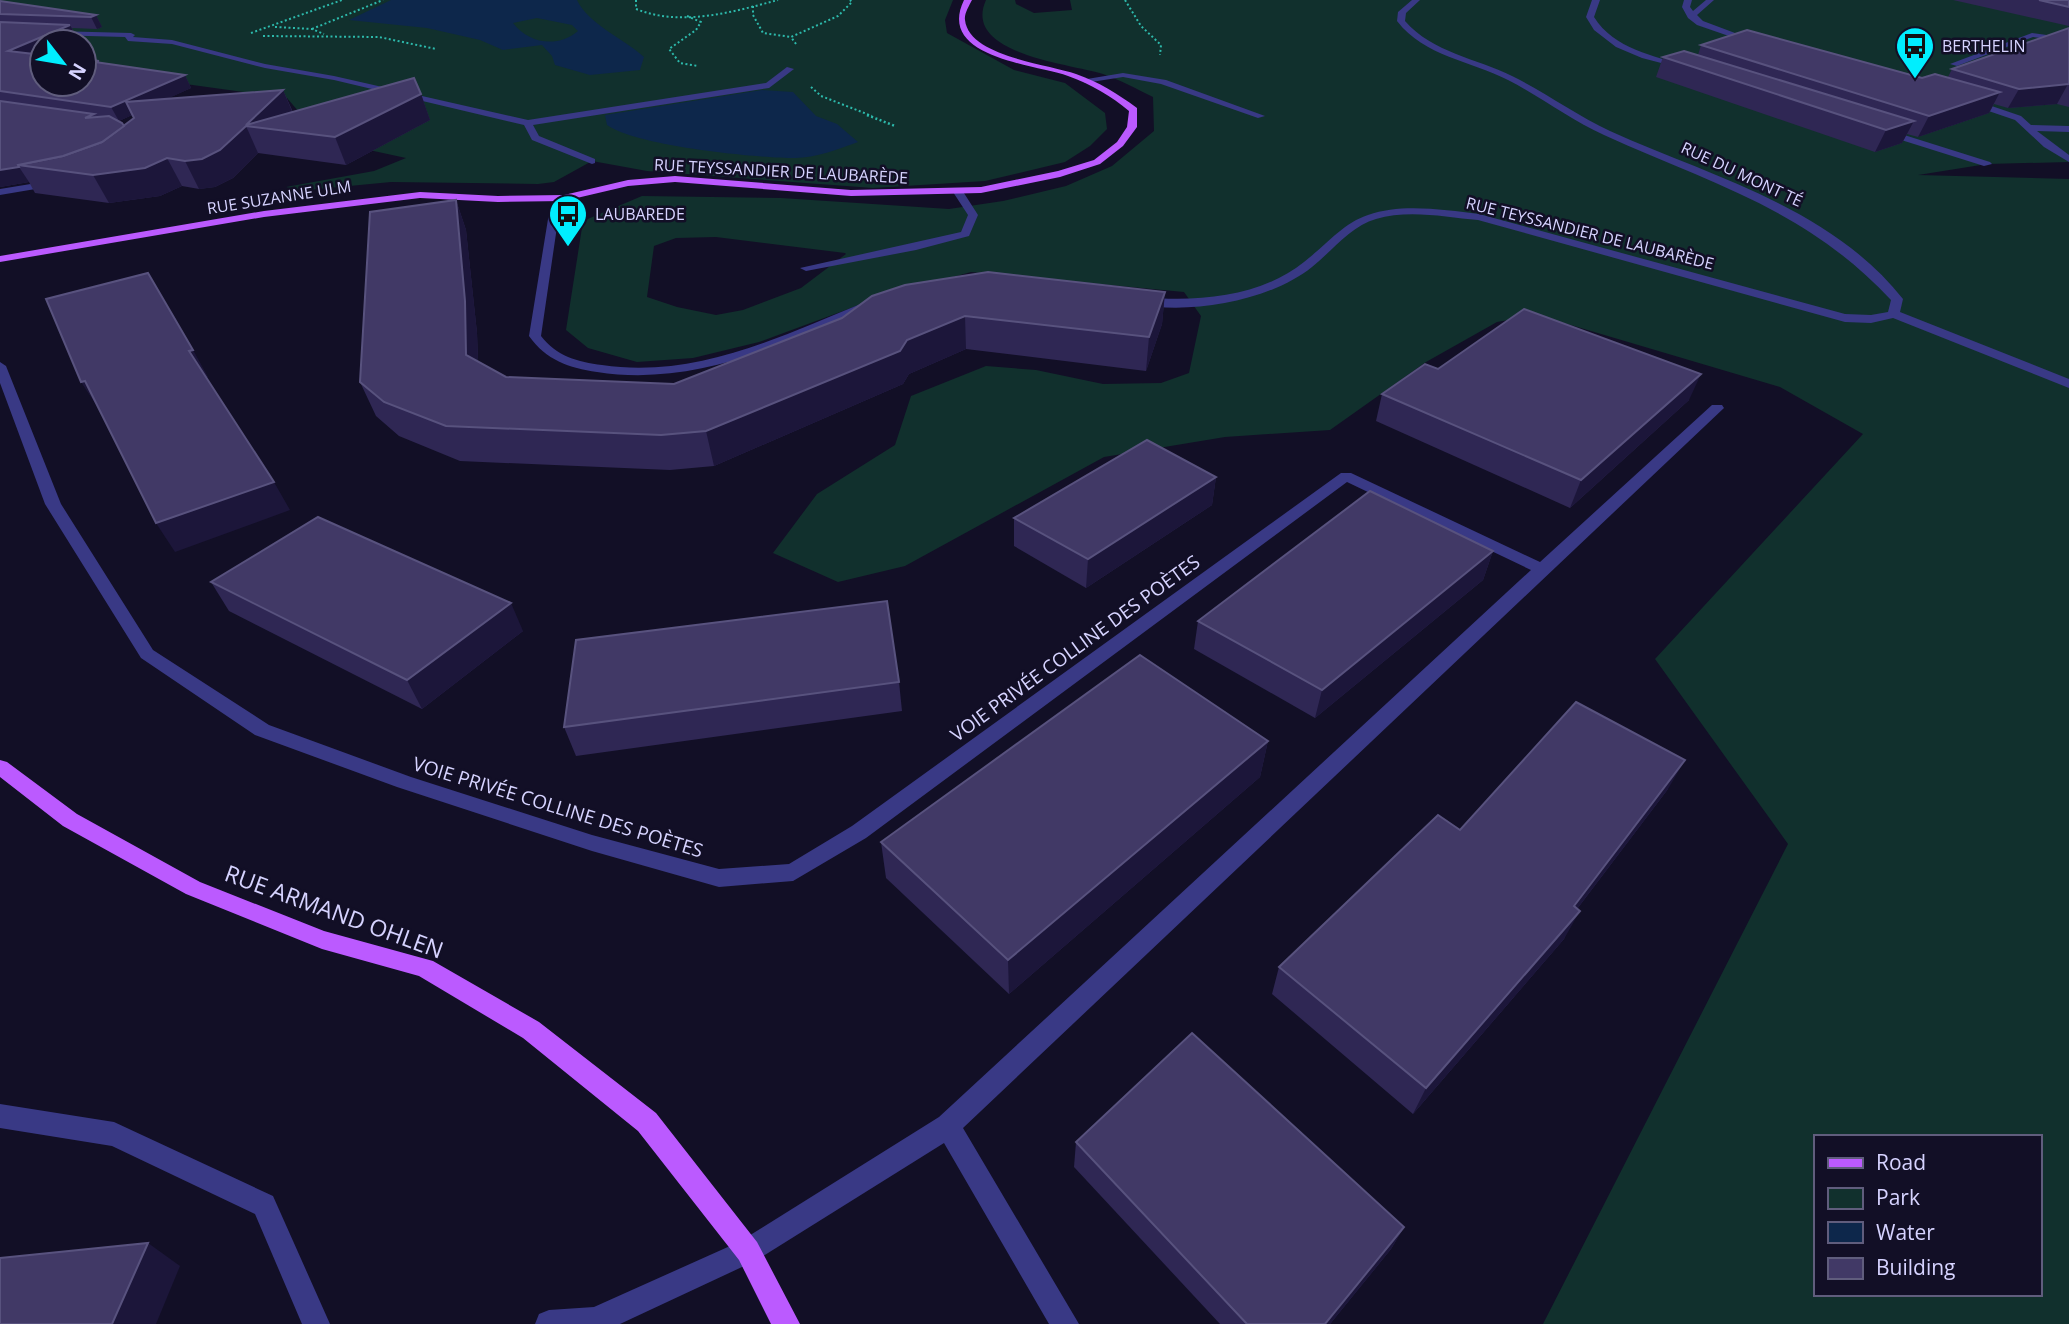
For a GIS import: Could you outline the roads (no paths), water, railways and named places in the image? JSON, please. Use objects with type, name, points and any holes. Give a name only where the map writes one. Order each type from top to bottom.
[{"type":"main road","name":"RUE TEYSSANDIER DE LAUBARÈDE","points":[[564,198],[628,183],[675,179],[851,193],[981,190],[1060,174],[1097,162],[1120,144],[1132,127],[1134,110],[1118,96],[1085,80],[1029,65],[976,44],[964,31],[961,18],[968,0]]},
{"type":"main road","name":"RUE SUZANNE ULM","points":[[0,259],[349,202],[420,195],[498,199],[564,198]]},
{"type":"main road","name":"RUE ARMAND OHLEN","points":[[0,767],[70,820],[193,888],[322,940],[425,968],[531,1030],[647,1122],[748,1251],[786,1324]]},
{"type":"street","name":"RUE DU MONT TÉ","points":[[1416,0],[1402,12],[1401,21],[1408,32],[1430,45],[1504,75],[1602,130],[1734,186],[1817,229],[1866,267],[1898,299],[1894,314]]},
{"type":"street","points":[[1595,0],[1590,17],[1595,27],[1609,40],[1699,72]]},
{"type":"street","points":[[1688,0],[1686,7],[1691,16],[1700,23],[1760,44]]},
{"type":"street","points":[[1691,16],[1710,0]]},
{"type":"street","points":[[98,34],[131,35],[128,39],[172,42],[265,66],[334,78],[528,123],[769,85],[790,69]]},
{"type":"street","points":[[1954,64],[2032,35],[2069,40]]},
{"type":"street","points":[[1085,80],[1123,75],[1163,82],[1261,116]]},
{"type":"street","points":[[1958,98],[2018,118],[2069,159]]},
{"type":"street","points":[[528,123],[535,138],[592,161]]},
{"type":"street","points":[[1869,127],[1987,164]]},
{"type":"street","points":[[2029,128],[2069,129]]},
{"type":"street","points":[[0,192],[67,181]]},
{"type":"street","points":[[806,268],[916,247],[965,234],[973,215],[958,192]]},
{"type":"street","points":[[564,198],[554,213],[535,336],[550,354],[569,363],[601,370],[657,374],[731,357],[886,299]]},
{"type":"street","name":"RUE TEYSSANDIER DE LAUBARÈDE","points":[[1132,300],[1159,303],[1233,296],[1275,284],[1303,269],[1364,219],[1393,213],[1433,212],[1479,217],[1845,317],[1871,319],[1894,314]]},
{"type":"street","points":[[1894,314],[2069,384]]},
{"type":"street","name":"VOIE PRIVÉE COLLINE DES POÈTES","points":[[0,366],[53,504],[147,654],[262,730],[417,786],[592,843],[719,878],[793,872],[859,832],[1346,476],[1542,569]]},
{"type":"street","points":[[549,1324],[594,1321],[748,1251],[948,1126],[1717,408]]},
{"type":"street","points":[[0,1116],[114,1134],[264,1205],[316,1324]]},
{"type":"street","points":[[948,1126],[1065,1324]]},
{"type":"water","points":[[391,0],[577,0],[597,24],[644,57],[640,70],[590,75],[555,65],[552,56],[542,45],[503,50],[480,40],[427,28],[349,20]],"holes":[[[537,18],[572,25],[578,31],[570,36],[562,40],[544,41],[527,36],[513,23]]]},
{"type":"water","points":[[762,90],[793,92],[816,116],[837,124],[858,142],[803,158],[726,153],[643,139],[607,125],[605,115]]},
{"type":"place","name":"BERTHELIN","points":[[1915,80]]},
{"type":"place","name":"LAUBAREDE","points":[[568,248]]}]
